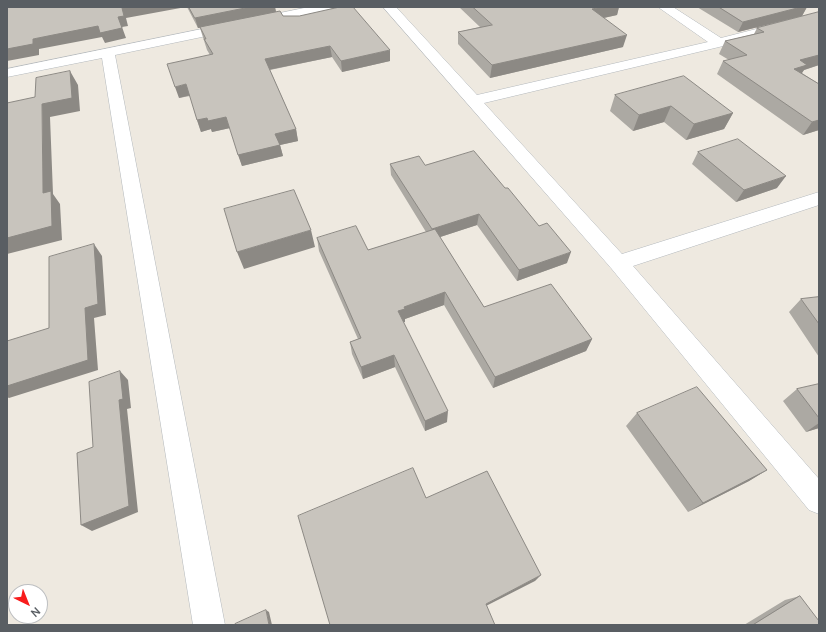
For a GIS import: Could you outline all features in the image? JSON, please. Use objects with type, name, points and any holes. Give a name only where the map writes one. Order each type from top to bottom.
[{"type":"street","points":[[7,73],[327,7]]},
{"type":"street","points":[[389,7],[618,263],[819,500]]},
{"type":"street","points":[[664,7],[719,43]]},
{"type":"street","points":[[473,101],[719,43],[819,17]]},
{"type":"street","points":[[108,52],[209,625]]},
{"type":"street","points":[[618,263],[819,198]]},
{"type":"building","points":[[7,7],[129,7],[122,8],[124,16],[118,17],[122,28],[100,33],[98,26],[33,39],[33,44],[7,49]]},
{"type":"building","points":[[189,7],[250,7],[195,18]]},
{"type":"building","points":[[340,7],[353,7],[390,50],[341,61],[330,46],[265,59],[296,129],[275,134],[280,145],[238,155],[226,117],[208,121],[207,118],[197,120],[186,84],[175,87],[167,64],[213,54],[204,39],[206,39],[200,27],[280,11],[283,16],[299,16]]},
{"type":"building","points":[[473,7],[602,7],[592,9],[627,35],[492,65],[458,32],[492,25]]},
{"type":"building","points":[[719,7],[801,7],[743,22]]},
{"type":"building","points":[[819,12],[819,55],[800,60],[807,65],[794,69],[819,84],[819,120],[812,122],[723,61],[747,55],[725,41],[764,32],[757,28]]},
{"type":"building","points":[[70,71],[72,98],[42,104],[43,193],[51,191],[52,226],[7,238],[7,103],[35,97],[36,78]]},
{"type":"building","points":[[684,76],[733,113],[694,124],[671,106],[639,115],[615,95]]},
{"type":"building","points":[[738,139],[786,176],[744,190],[698,152]]},
{"type":"building","points":[[474,151],[505,188],[508,188],[539,226],[547,223],[571,252],[519,270],[479,214],[432,229],[390,164],[419,156],[425,165]]},
{"type":"building","points":[[294,190],[311,230],[237,252],[224,209]]},
{"type":"building","points":[[356,226],[368,250],[435,229],[484,307],[551,284],[592,339],[495,377],[445,292],[404,307],[405,309],[398,311],[448,411],[425,421],[394,355],[361,367],[350,342],[361,338],[317,238]]},
{"type":"building","points":[[94,244],[98,304],[85,308],[88,360],[7,386],[7,341],[49,328],[49,257]]},
{"type":"building","points":[[819,297],[819,324],[801,299]]},
{"type":"building","points":[[120,371],[123,399],[119,400],[129,506],[81,525],[77,453],[93,447],[89,382]]},
{"type":"building","points":[[819,384],[819,418],[797,389]]},
{"type":"building","points":[[697,387],[767,470],[703,503],[637,413]]},
{"type":"building","points":[[413,468],[426,498],[487,471],[541,575],[486,604],[495,625],[330,625],[298,516]]},
{"type":"building","points":[[800,596],[819,621],[819,625],[753,625]]},
{"type":"building","points":[[266,610],[269,625],[235,625],[235,624]]}]
